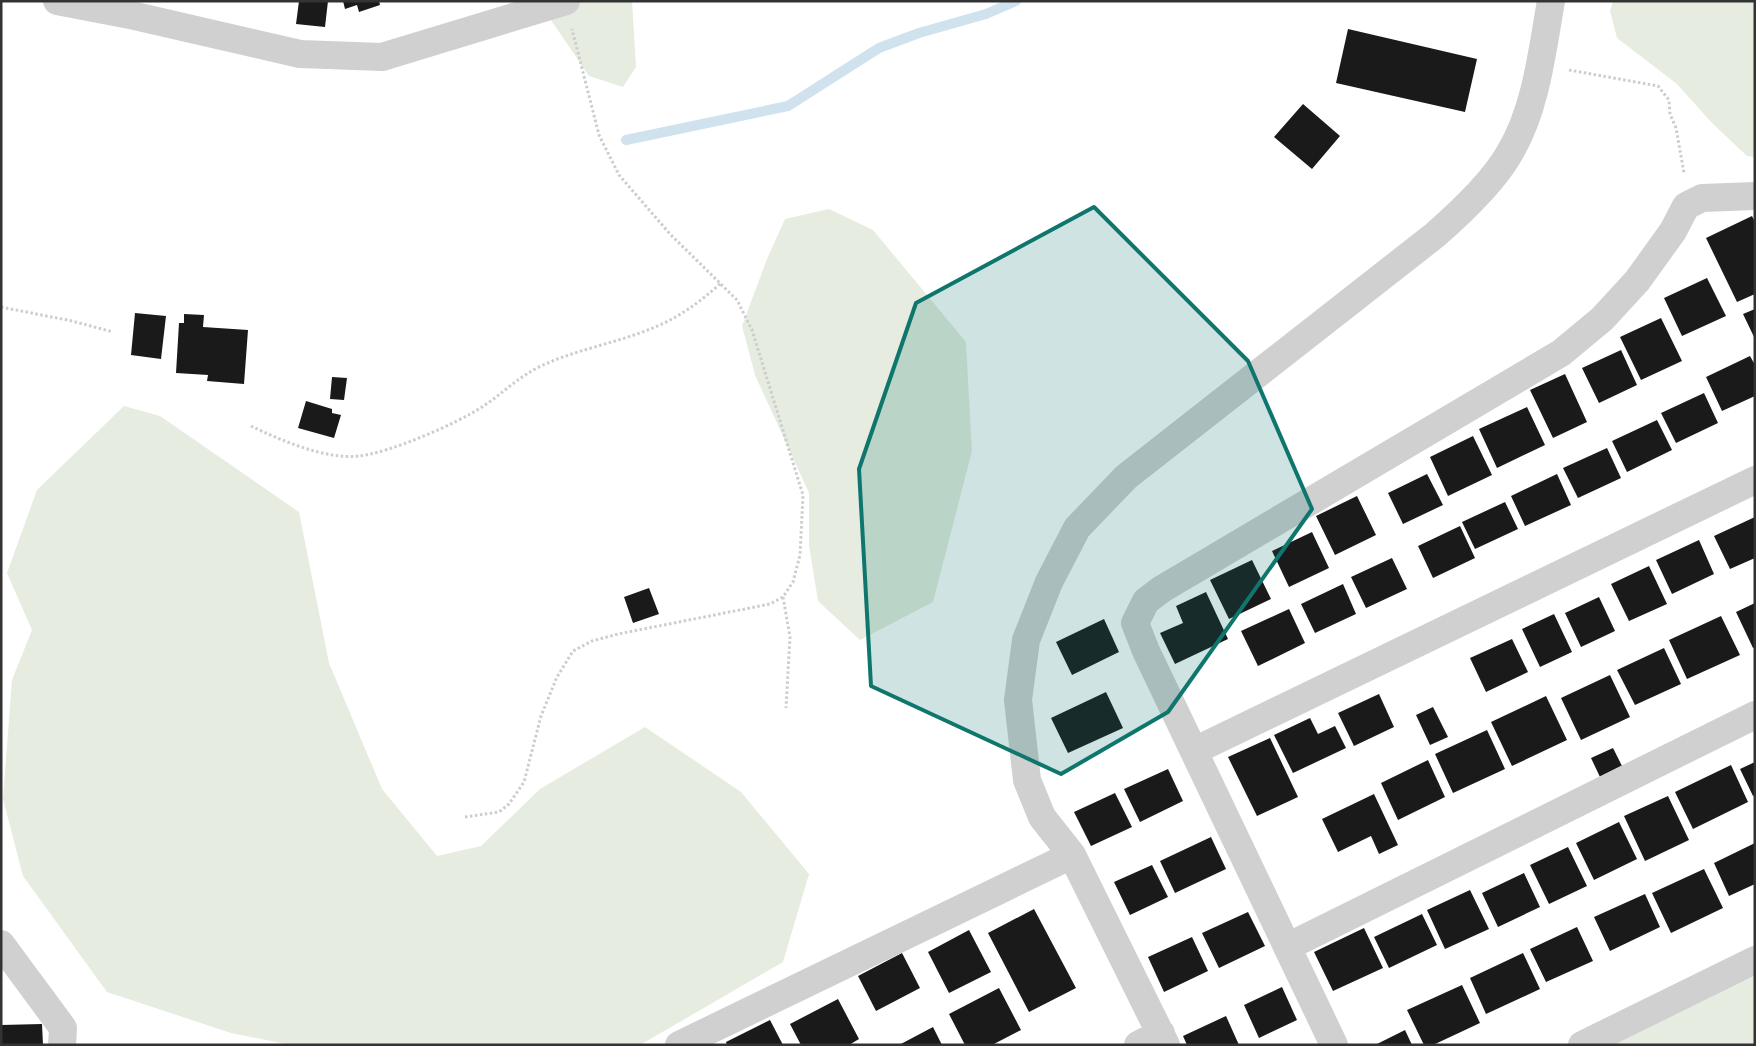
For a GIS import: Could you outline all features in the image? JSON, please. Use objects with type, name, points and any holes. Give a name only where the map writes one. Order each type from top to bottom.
[{"type":"street","points":[[57,1],[135,16],[300,54],[382,57],[566,1]]},
{"type":"street","points":[[1155,1041],[1072,855],[1042,817],[1027,780],[1018,700],[1026,640],[1048,582],[1076,528],[1126,477],[1435,235],[1466,207],[1509,155],[1529,112],[1551,1]]},
{"type":"street","points":[[1334,1045],[1146,651],[1135,623],[1146,601],[1162,589],[1561,353],[1602,319],[1637,281],[1673,231],[1686,206],[1702,198],[1755,196]]},
{"type":"street","points":[[1194,751],[1755,480]]},
{"type":"street","points":[[1287,947],[1755,716]]},
{"type":"street","points":[[695,1041],[1072,855]]},
{"type":"street","points":[[1,944],[63,1028],[62,1045]]},
{"type":"street","points":[[1582,1045],[1755,960]]},
{"type":"path","points":[[465,817],[499,812],[514,797],[524,782],[541,716],[557,677],[572,651],[592,641],[618,634],[770,604],[782,598],[792,582],[800,555],[803,495],[752,330],[737,300],[670,234],[618,175],[599,135],[566,1]]},
{"type":"path","points":[[1540,63],[1590,75],[1658,86],[1669,100],[1670,114],[1676,128],[1681,164],[1693,202]]},
{"type":"path","points":[[251,426],[283,442],[308,450],[358,457],[386,449],[447,426],[482,407],[514,381],[542,366],[655,327],[699,303],[721,283]]},
{"type":"path","points":[[1,307],[72,321],[113,332]]},
{"type":"path","points":[[782,598],[790,637],[786,708]]},
{"type":"highlighted area","points":[[1094,207],[1248,361],[1312,509],[1168,712],[1061,774],[871,686],[859,469],[916,303]]},
{"type":"shaded area","points":[[538,1],[632,1],[636,67],[623,87],[589,76]]},
{"type":"shaded area","points":[[1613,1],[1755,1],[1755,157],[1747,156],[1712,123],[1677,84],[1617,38],[1610,11]]},
{"type":"shaded area","points":[[829,209],[873,230],[966,342],[972,451],[933,602],[860,640],[818,601],[809,545],[809,493],[755,375],[742,326],[767,259],[785,219]]},
{"type":"shaded area","points":[[124,406],[160,416],[299,512],[329,663],[382,789],[437,856],[481,846],[540,789],[645,727],[741,792],[809,874],[783,962],[640,1045],[291,1045],[231,1033],[107,992],[23,876],[3,799],[12,680],[32,630],[7,573],[37,490]]},
{"type":"shaded area","points":[[1755,976],[1755,1045],[1614,1045],[1744,981]]},
{"type":"building","points":[[299,1],[328,1],[325,27],[296,24]]},
{"type":"building","points":[[343,1],[379,1],[380,5],[359,12],[357,5],[345,9]]},
{"type":"building","points":[[1348,29],[1477,59],[1465,112],[1336,83]]},
{"type":"building","points":[[1303,104],[1340,136],[1312,169],[1274,137]]},
{"type":"building","points":[[1752,216],[1755,222],[1755,294],[1737,302],[1706,238]]},
{"type":"building","points":[[1707,278],[1726,316],[1682,336],[1664,298]]},
{"type":"building","points":[[1755,309],[1755,339],[1743,314]]},
{"type":"building","points":[[135,313],[166,316],[161,359],[131,355]]},
{"type":"building","points":[[184,314],[204,315],[203,327],[248,330],[244,384],[207,381],[208,375],[176,373],[179,323],[184,323]]},
{"type":"building","points":[[1661,318],[1682,361],[1641,380],[1620,337]]},
{"type":"building","points":[[1621,350],[1637,385],[1599,403],[1582,368]]},
{"type":"building","points":[[1750,356],[1755,365],[1755,396],[1722,411],[1706,377]]},
{"type":"building","points":[[1565,374],[1587,422],[1553,438],[1530,390]]},
{"type":"building","points":[[332,377],[347,378],[344,400],[330,399]]},
{"type":"building","points":[[1704,393],[1718,423],[1676,443],[1661,413]]},
{"type":"building","points":[[306,401],[332,409],[332,413],[341,415],[334,438],[298,428]]},
{"type":"building","points":[[1527,407],[1545,445],[1497,468],[1479,429]]},
{"type":"building","points":[[1657,420],[1672,450],[1627,472],[1612,441]]},
{"type":"building","points":[[1473,436],[1492,475],[1448,496],[1430,457]]},
{"type":"building","points":[[1607,448],[1621,478],[1578,498],[1563,468]]},
{"type":"building","points":[[1427,474],[1443,505],[1403,524],[1388,493]]},
{"type":"building","points":[[1557,474],[1571,505],[1525,526],[1511,496]]},
{"type":"building","points":[[1357,496],[1376,535],[1335,555],[1316,516]]},
{"type":"building","points":[[1505,502],[1518,529],[1475,549],[1462,522]]},
{"type":"building","points":[[1755,517],[1755,558],[1730,569],[1714,536]]},
{"type":"building","points":[[1460,526],[1475,558],[1433,578],[1418,546]]},
{"type":"building","points":[[1312,532],[1329,568],[1289,587],[1272,551]]},
{"type":"building","points":[[1699,540],[1714,574],[1672,594],[1656,560]]},
{"type":"building","points":[[1392,558],[1407,589],[1366,608],[1351,577]]},
{"type":"building","points":[[1252,560],[1271,599],[1229,619],[1210,580]]},
{"type":"building","points":[[1649,566],[1667,604],[1629,621],[1611,584]]},
{"type":"building","points":[[1343,584],[1356,614],[1315,633],[1301,604]]},
{"type":"building","points":[[649,588],[659,614],[633,623],[624,597]]},
{"type":"building","points":[[1206,592],[1228,639],[1175,664],[1160,633],[1183,623],[1176,606]]},
{"type":"building","points":[[1599,597],[1615,631],[1581,647],[1565,613]]},
{"type":"building","points":[[1755,603],[1755,647],[1753,648],[1736,612]]},
{"type":"building","points":[[1289,609],[1305,643],[1258,666],[1241,631]]},
{"type":"building","points":[[1554,614],[1572,652],[1540,667],[1522,629]]},
{"type":"building","points":[[1721,616],[1740,655],[1687,679],[1669,640]]},
{"type":"building","points":[[1104,619],[1119,652],[1072,675],[1056,642]]},
{"type":"building","points":[[1512,639],[1528,672],[1486,692],[1470,658]]},
{"type":"building","points":[[1664,648],[1681,684],[1635,705],[1617,670]]},
{"type":"building","points":[[1610,675],[1630,717],[1581,740],[1561,698]]},
{"type":"building","points":[[1106,692],[1123,728],[1068,753],[1051,718]]},
{"type":"building","points":[[1379,694],[1394,727],[1354,746],[1338,713]]},
{"type":"building","points":[[1546,696],[1567,740],[1512,766],[1491,722]]},
{"type":"building","points":[[1433,707],[1448,737],[1430,745],[1416,715]]},
{"type":"building","points":[[1310,718],[1318,734],[1335,726],[1346,748],[1293,773],[1274,735]]},
{"type":"building","points":[[1487,730],[1505,769],[1453,793],[1435,754]]},
{"type":"building","points":[[1270,738],[1298,797],[1257,816],[1228,757]]},
{"type":"building","points":[[1613,748],[1622,766],[1600,777],[1591,758]]},
{"type":"building","points":[[1428,760],[1445,797],[1398,820],[1381,783]]},
{"type":"building","points":[[1755,762],[1755,795],[1753,796],[1740,769]]},
{"type":"building","points":[[1731,765],[1748,802],[1693,829],[1675,792]]},
{"type":"building","points":[[1168,769],[1183,801],[1140,822],[1124,789]]},
{"type":"building","points":[[1115,793],[1132,827],[1091,846],[1074,812]]},
{"type":"building","points":[[1374,794],[1398,845],[1379,854],[1371,836],[1338,852],[1322,819]]},
{"type":"building","points":[[1668,796],[1689,840],[1645,861],[1624,816]]},
{"type":"building","points":[[1619,822],[1637,859],[1594,880],[1576,843]]},
{"type":"building","points":[[1211,837],[1226,869],[1175,893],[1160,861]]},
{"type":"building","points":[[1755,843],[1755,884],[1729,896],[1714,863]]},
{"type":"building","points":[[1568,847],[1587,886],[1549,904],[1530,865]]},
{"type":"building","points":[[1152,865],[1168,897],[1130,915],[1114,882]]},
{"type":"building","points":[[1704,869],[1723,908],[1671,933],[1652,893]]},
{"type":"building","points":[[1524,873],[1540,907],[1498,927],[1482,893]]},
{"type":"building","points":[[1470,890],[1489,929],[1445,949],[1427,910]]},
{"type":"building","points":[[1645,894],[1660,927],[1610,951],[1594,917]]},
{"type":"building","points":[[1034,909],[1076,988],[1029,1012],[988,933]]},
{"type":"building","points":[[1248,912],[1265,946],[1219,968],[1202,933]]},
{"type":"building","points":[[1422,914],[1437,945],[1389,968],[1374,937]]},
{"type":"building","points":[[1577,927],[1593,961],[1546,982],[1530,949]]},
{"type":"building","points":[[1364,928],[1383,968],[1333,991],[1314,952]]},
{"type":"building","points":[[969,930],[991,972],[949,993],[928,952]]},
{"type":"building","points":[[1192,937],[1208,971],[1164,992],[1148,957]]},
{"type":"building","points":[[902,953],[920,988],[876,1011],[858,976]]},
{"type":"building","points":[[1523,953],[1540,989],[1486,1014],[1470,978]]},
{"type":"building","points":[[1462,985],[1480,1023],[1433,1045],[1424,1045],[1407,1010]]},
{"type":"building","points":[[1282,987],[1297,1020],[1259,1038],[1244,1005]]},
{"type":"building","points":[[999,988],[1021,1030],[992,1045],[965,1045],[949,1014]]},
{"type":"building","points":[[838,999],[859,1039],[849,1045],[801,1045],[790,1024]]},
{"type":"building","points":[[1226,1016],[1239,1045],[1187,1045],[1183,1036]]},
{"type":"building","points":[[770,1020],[783,1045],[727,1045],[726,1042]]},
{"type":"building","points":[[42,1024],[43,1045],[1,1045],[1,1025]]},
{"type":"building","points":[[933,1027],[942,1045],[899,1045]]},
{"type":"building","points":[[1405,1030],[1412,1045],[1375,1045]]},
{"type":"waterway","points":[[626,140],[788,106],[879,48],[919,33],[986,14],[1016,1]]}]
